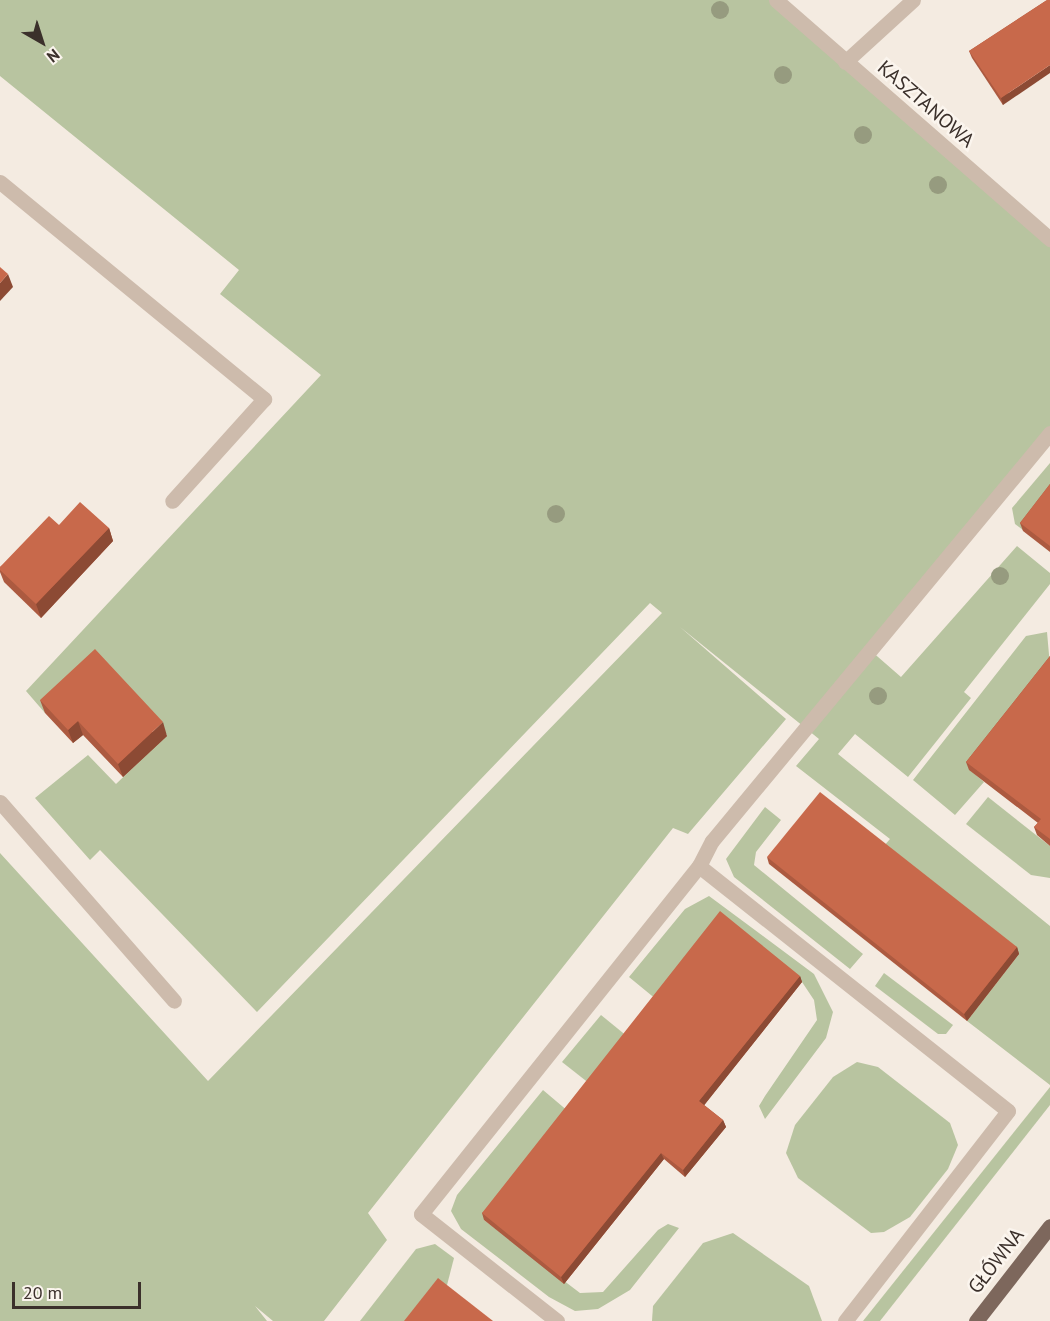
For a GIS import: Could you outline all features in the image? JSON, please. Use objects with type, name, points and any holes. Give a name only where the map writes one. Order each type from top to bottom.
[{"type":"main road","name":"GŁÓWNA","points":[[976,1321],[1050,1226]]},
{"type":"street","name":"KASZTANOWA","points":[[776,0],[1050,238]]},
{"type":"street","points":[[845,62],[913,0]]},
{"type":"street","points":[[0,182],[264,399],[172,501]]},
{"type":"street","points":[[557,1321],[421,1214],[699,866],[712,841],[1050,433]]},
{"type":"street","points":[[0,802],[174,1000]]},
{"type":"street","points":[[699,866],[1008,1111],[845,1321]]},
{"type":"green space","points":[[0,0],[776,0],[1050,239],[1050,433],[870,650],[901,677],[1017,546],[1050,573],[1050,584],[964,692],[971,698],[908,777],[855,734],[838,754],[1050,926],[1050,1085],[967,1021],[1019,954],[883,847],[890,839],[796,766],[819,739],[680,627],[786,719],[688,834],[673,828],[368,1213],[387,1240],[324,1321],[273,1321],[255,1306],[267,1321],[0,1321],[0,853],[208,1081],[662,613],[650,603],[257,1012],[100,850],[90,860],[35,798],[88,755],[116,784],[167,735],[100,663],[45,713],[26,691],[321,375],[220,294],[239,270],[0,76]]},
{"type":"green space","points":[[1050,463],[1050,496],[1023,530],[1015,524],[1012,508]]},
{"type":"green space","points":[[1047,632],[1050,666],[970,770],[984,782],[955,815],[913,780],[1026,636]]},
{"type":"green space","points":[[988,797],[1050,846],[1050,878],[1031,875],[966,824]]},
{"type":"green space","points":[[765,807],[781,820],[756,852],[754,865],[863,954],[850,969],[734,877],[726,859]]},
{"type":"green space","points":[[709,896],[814,974],[833,1012],[826,1038],[765,1119],[759,1106],[817,1020],[814,1000],[802,982],[657,1000],[629,977],[685,909]]},
{"type":"green space","points":[[884,973],[953,1025],[946,1034],[938,1034],[875,986]]},
{"type":"green space","points":[[601,1015],[628,1037],[590,1084],[562,1062]]},
{"type":"green space","points":[[857,1062],[878,1067],[950,1123],[958,1145],[948,1169],[910,1217],[884,1232],[871,1233],[798,1178],[786,1153],[795,1125],[833,1077]]},
{"type":"green space","points":[[1050,1087],[1050,1105],[880,1321],[863,1321]]},
{"type":"green space","points":[[543,1090],[569,1112],[484,1220],[580,1293],[603,1292],[658,1230],[668,1224],[679,1228],[630,1290],[598,1309],[575,1311],[549,1297],[461,1229],[451,1211],[457,1195]]},
{"type":"green space","points":[[733,1233],[809,1286],[822,1321],[652,1321],[653,1306],[703,1243]]},
{"type":"green space","points":[[435,1244],[454,1258],[446,1289],[412,1321],[360,1321],[416,1249]]},
{"type":"building","points":[[1050,0],[1050,65],[1001,98],[969,51]]},
{"type":"building","points":[[0,267],[8,274],[0,283]]},
{"type":"building","points":[[1050,484],[1050,546],[1020,523]]},
{"type":"building","points":[[80,502],[109,528],[36,604],[0,570],[0,567],[49,516],[59,525]]},
{"type":"building","points":[[95,649],[163,722],[118,764],[78,721],[68,730],[40,700]]},
{"type":"building","points":[[1050,656],[1050,839],[1034,827],[1041,819],[966,762]]},
{"type":"building","points":[[820,792],[1017,947],[964,1014],[767,857]]},
{"type":"building","points":[[720,911],[800,976],[699,1101],[723,1120],[683,1170],[661,1153],[561,1277],[482,1213]]},
{"type":"building","points":[[438,1278],[493,1321],[404,1321]]}]
